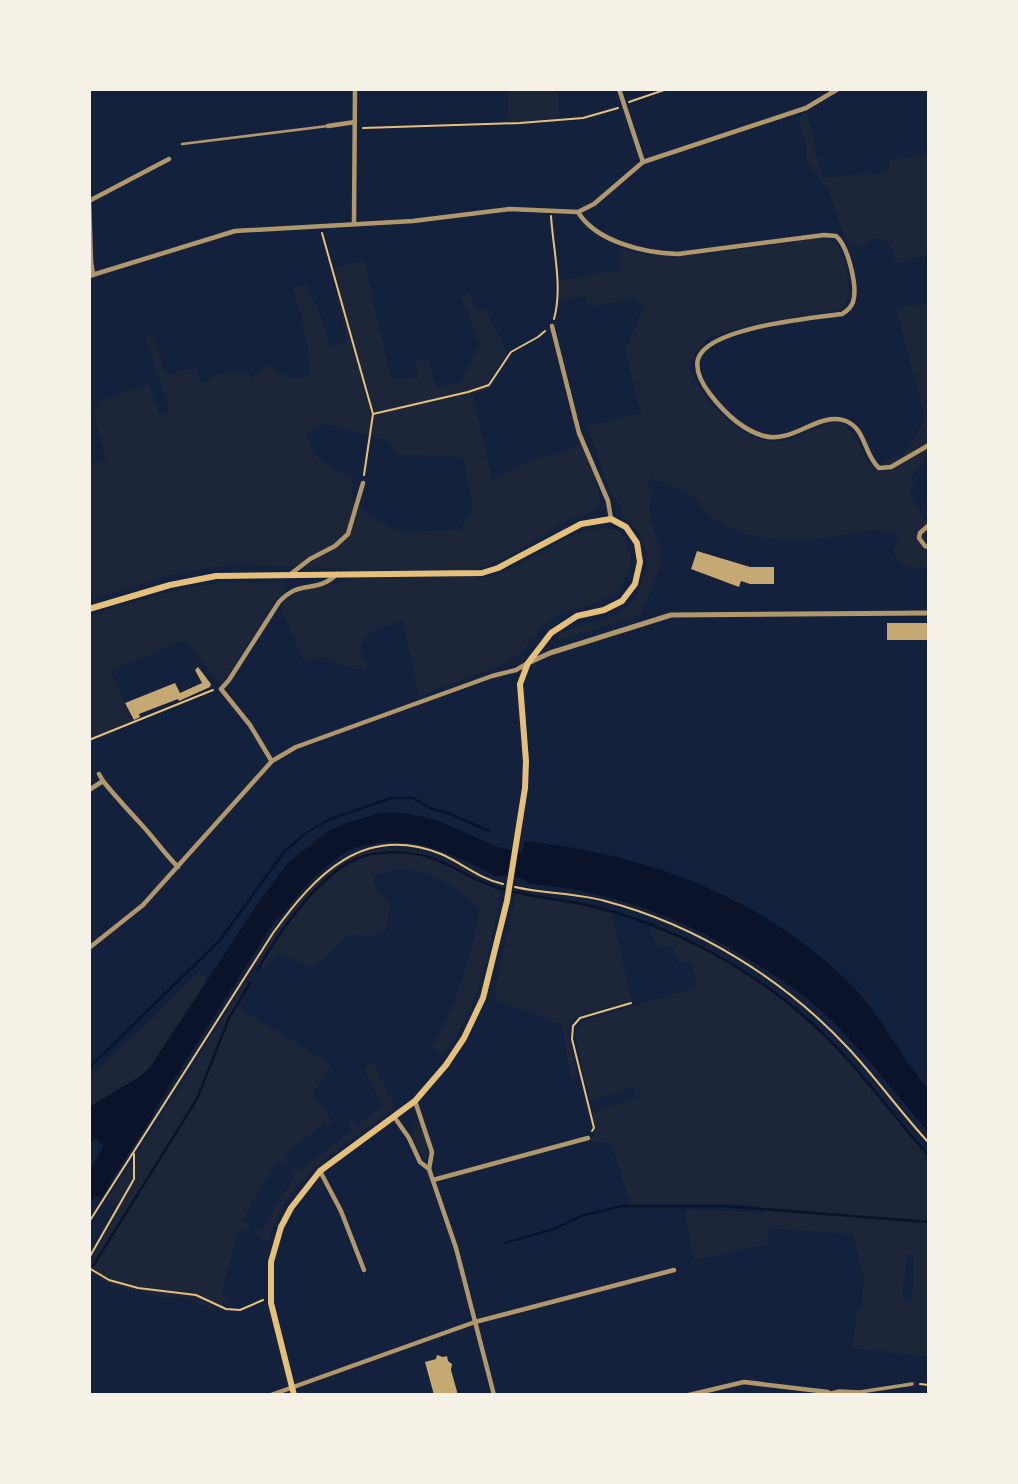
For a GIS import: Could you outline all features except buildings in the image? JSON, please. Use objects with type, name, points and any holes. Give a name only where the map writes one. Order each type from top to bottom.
[{"type":"main road","points":[[89,609],[170,585],[216,576],[292,573],[482,573],[498,568],[582,524],[611,519],[626,527],[636,543],[640,562],[635,584],[622,601],[604,610],[577,616],[551,632],[528,663],[520,684],[526,761],[520,823],[507,901],[483,998],[464,1038],[446,1065],[415,1101],[320,1171],[292,1208],[276,1242],[271,1262],[271,1303],[294,1395]]},
{"type":"street","points":[[354,222],[355,89]]},
{"type":"street","points":[[619,89],[643,162]]},
{"type":"street","points":[[169,159],[89,200],[91,275],[235,231],[413,220],[510,209],[578,212],[594,204],[643,162],[806,108],[838,89]]},
{"type":"street","points":[[328,125],[355,122]]},
{"type":"street","points":[[578,212],[584,222],[630,247],[656,253],[678,254],[824,235],[836,236],[845,248],[851,275],[854,298],[848,311],[775,323],[711,343],[698,359],[697,368],[705,388],[723,410],[760,435],[780,437],[829,420],[845,421],[854,425],[879,468],[891,467],[929,445]]},
{"type":"street","points":[[552,326],[579,433],[607,501],[611,519]]},
{"type":"street","points":[[292,573],[348,534],[363,483]]},
{"type":"street","points":[[929,525],[920,533],[919,538],[929,547]]},
{"type":"street","points":[[272,761],[250,725],[222,691],[287,593],[327,584],[338,573]]},
{"type":"street","points":[[89,948],[143,905],[272,761],[296,747],[492,676],[516,670],[550,653],[671,615],[929,613]]},
{"type":"street","points":[[99,774],[159,849],[178,867]]},
{"type":"street","points":[[89,790],[103,781]]},
{"type":"street","points":[[415,1101],[432,1152],[429,1169],[456,1248],[494,1395]]},
{"type":"street","points":[[395,1118],[409,1138],[420,1162],[429,1169]]},
{"type":"street","points":[[433,1180],[588,1138]]},
{"type":"street","points":[[320,1171],[341,1211],[364,1270]]},
{"type":"street","points":[[271,1395],[292,1385],[475,1322],[674,1270]]},
{"type":"street","points":[[689,1395],[744,1382],[831,1394],[912,1384]]},
{"type":"lane","points":[[182,144],[328,125]]},
{"type":"path","points":[[355,129],[480,126],[583,118],[667,89]]},
{"type":"path","points":[[373,414],[489,385],[511,352],[552,326],[556,310],[556,266],[551,212]]},
{"type":"path","points":[[321,225],[373,414],[363,483]]},
{"type":"path","points":[[89,740],[217,688],[222,691]]},
{"type":"path","points":[[89,1222],[273,933],[306,891],[330,868],[366,849],[407,846],[441,855],[493,882],[504,884]]},
{"type":"path","points":[[515,887],[606,901],[655,917],[746,964],[821,1021],[848,1048],[929,1143]]},
{"type":"path","points":[[588,1138],[594,1128],[572,1039],[573,1026],[580,1018],[631,1003]]},
{"type":"path","points":[[89,1258],[134,1179],[135,1153]]},
{"type":"path","points":[[89,1268],[109,1280],[138,1289],[196,1295],[226,1309],[240,1310],[261,1300]]},
{"type":"path","points":[[912,1384],[929,1385]]},
{"type":"shaded area","points":[[507,89],[557,89],[560,118],[509,123]]},
{"type":"shaded area","points":[[807,113],[822,178],[888,172],[890,159],[929,154],[929,254],[896,264],[890,245],[885,239],[872,238],[864,248],[845,239],[828,189],[819,180],[806,158],[807,148],[798,117]]},
{"type":"shaded area","points":[[819,238],[835,241],[843,256],[848,274],[848,293],[843,309],[767,321],[708,338],[696,353],[690,368],[712,405],[749,435],[763,441],[783,441],[832,421],[844,425],[852,432],[871,465],[887,472],[883,462],[904,454],[925,419],[896,308],[929,303],[929,457],[910,478],[915,485],[909,491],[925,520],[929,518],[929,543],[925,553],[929,554],[929,567],[919,568],[903,564],[896,557],[894,550],[901,536],[879,531],[796,540],[769,539],[746,534],[717,521],[689,494],[650,478],[646,487],[653,491],[650,511],[661,565],[641,615],[559,640],[558,635],[566,631],[609,617],[630,605],[635,600],[645,576],[647,556],[636,529],[621,514],[622,509],[611,494],[587,426],[641,413],[625,350],[644,306],[634,299],[589,307],[585,296],[559,301],[559,281],[619,270],[619,248],[638,253],[689,255]]},
{"type":"shaded area","points":[[364,260],[391,379],[418,378],[415,360],[427,359],[437,388],[461,382],[480,342],[460,296],[469,293],[477,311],[486,309],[508,355],[499,366],[489,389],[473,394],[492,480],[528,462],[582,445],[596,483],[600,507],[574,517],[503,559],[476,569],[479,578],[515,567],[588,530],[605,528],[620,532],[631,556],[629,571],[616,593],[595,603],[565,611],[541,628],[520,654],[505,663],[419,696],[403,619],[365,636],[360,648],[367,670],[348,668],[323,657],[304,661],[282,611],[282,604],[296,593],[348,579],[349,569],[234,564],[174,574],[89,600],[89,464],[106,460],[92,408],[100,405],[99,400],[149,384],[160,415],[170,411],[145,336],[151,335],[167,375],[196,367],[201,384],[215,375],[227,372],[245,372],[249,373],[251,378],[255,377],[266,365],[290,378],[308,378],[307,346],[292,286],[306,284],[322,319],[330,347],[348,342],[331,270]],"holes":[[[325,424],[389,441],[397,455],[463,457],[473,509],[460,530],[401,532],[365,513],[353,499],[352,476],[322,461],[313,450],[306,432]]]},
{"type":"shaded area","points":[[282,582],[285,591],[277,597],[226,679],[219,683],[185,640],[110,671],[133,721],[89,739],[89,615],[181,589],[221,583]]},
{"type":"shaded area","points":[[381,813],[404,813],[437,820],[497,847],[522,852],[525,841],[617,857],[705,886],[746,907],[786,931],[823,959],[867,1003],[929,1089],[929,1133],[869,1061],[823,1013],[781,980],[709,936],[622,901],[562,887],[530,884],[513,876],[495,876],[430,847],[396,842],[378,843],[359,847],[335,859],[287,909],[240,976],[101,1199],[95,1196],[89,1205],[89,1171],[104,1146],[97,1140],[93,1140],[89,1145],[89,1107],[142,1075],[150,1067],[261,899],[288,863],[327,832],[345,823]]},
{"type":"shaded area","points":[[385,848],[404,849],[433,856],[500,890],[487,956],[474,998],[455,1038],[442,1056],[431,1047],[462,980],[480,909],[464,895],[432,876],[400,869],[373,877],[376,889],[390,903],[386,930],[371,937],[345,937],[319,963],[311,967],[278,953],[265,968],[255,965],[295,905],[319,878],[352,856]]},
{"type":"shaded area","points":[[517,893],[558,899],[611,913],[632,1001],[572,1020],[568,1032],[578,1077],[571,1079],[562,1025],[496,1000],[495,989]]},
{"type":"shaded area","points":[[649,925],[706,949],[780,996],[840,1051],[929,1156],[929,1357],[852,1348],[857,1308],[861,1308],[864,1278],[853,1234],[768,1228],[768,1244],[694,1261],[684,1210],[754,1212],[766,1218],[762,1206],[722,1203],[630,1204],[611,1142],[597,1143],[590,1140],[594,1136],[592,1113],[637,1097],[633,1087],[590,1101],[575,1033],[579,1024],[584,1021],[698,987],[691,962],[678,963],[673,948],[656,945]],"holes":[[[907,1255],[914,1256],[912,1302],[902,1299]]]},
{"type":"shaded area","points":[[199,972],[206,977],[206,983],[150,1067],[142,1075],[89,1107],[89,1077]]},
{"type":"shaded area","points":[[245,981],[251,983],[238,1007],[331,1065],[313,1094],[332,1121],[328,1129],[324,1123],[284,1156],[289,1162],[284,1167],[278,1162],[262,1184],[242,1222],[249,1225],[246,1231],[239,1230],[221,1294],[228,1296],[227,1304],[209,1307],[185,1297],[169,1299],[108,1284],[89,1271],[89,1254],[117,1208],[107,1200]]},
{"type":"shaded area","points":[[373,1063],[395,1107],[324,1160],[299,1184],[283,1206],[269,1239],[259,1244],[261,1237],[254,1234],[256,1228],[263,1230],[275,1206],[295,1177],[290,1172],[295,1167],[300,1171],[352,1130],[348,1124],[352,1120],[357,1126],[383,1105],[363,1068]]},
{"type":"shaded area","points":[[414,1120],[422,1127],[429,1154],[426,1158],[419,1152],[414,1141]]},
{"type":"pier","points":[[278,916],[280,917],[156,1112],[154,1111]]},
{"type":"waterway","points":[[89,1068],[220,940],[284,852],[306,833],[328,820],[391,798],[413,798],[430,808],[489,831]]},
{"type":"waterway","points":[[258,969],[300,907],[327,878],[342,867],[364,856],[383,853],[429,857],[492,886],[584,904],[630,917],[728,962],[787,1002],[815,1026],[840,1051],[929,1156]]},
{"type":"waterway","points":[[93,1266],[197,1099],[229,1018],[250,983]]},
{"type":"waterway","points":[[505,1243],[554,1229],[581,1216],[622,1206],[722,1206],[929,1222]]}]
